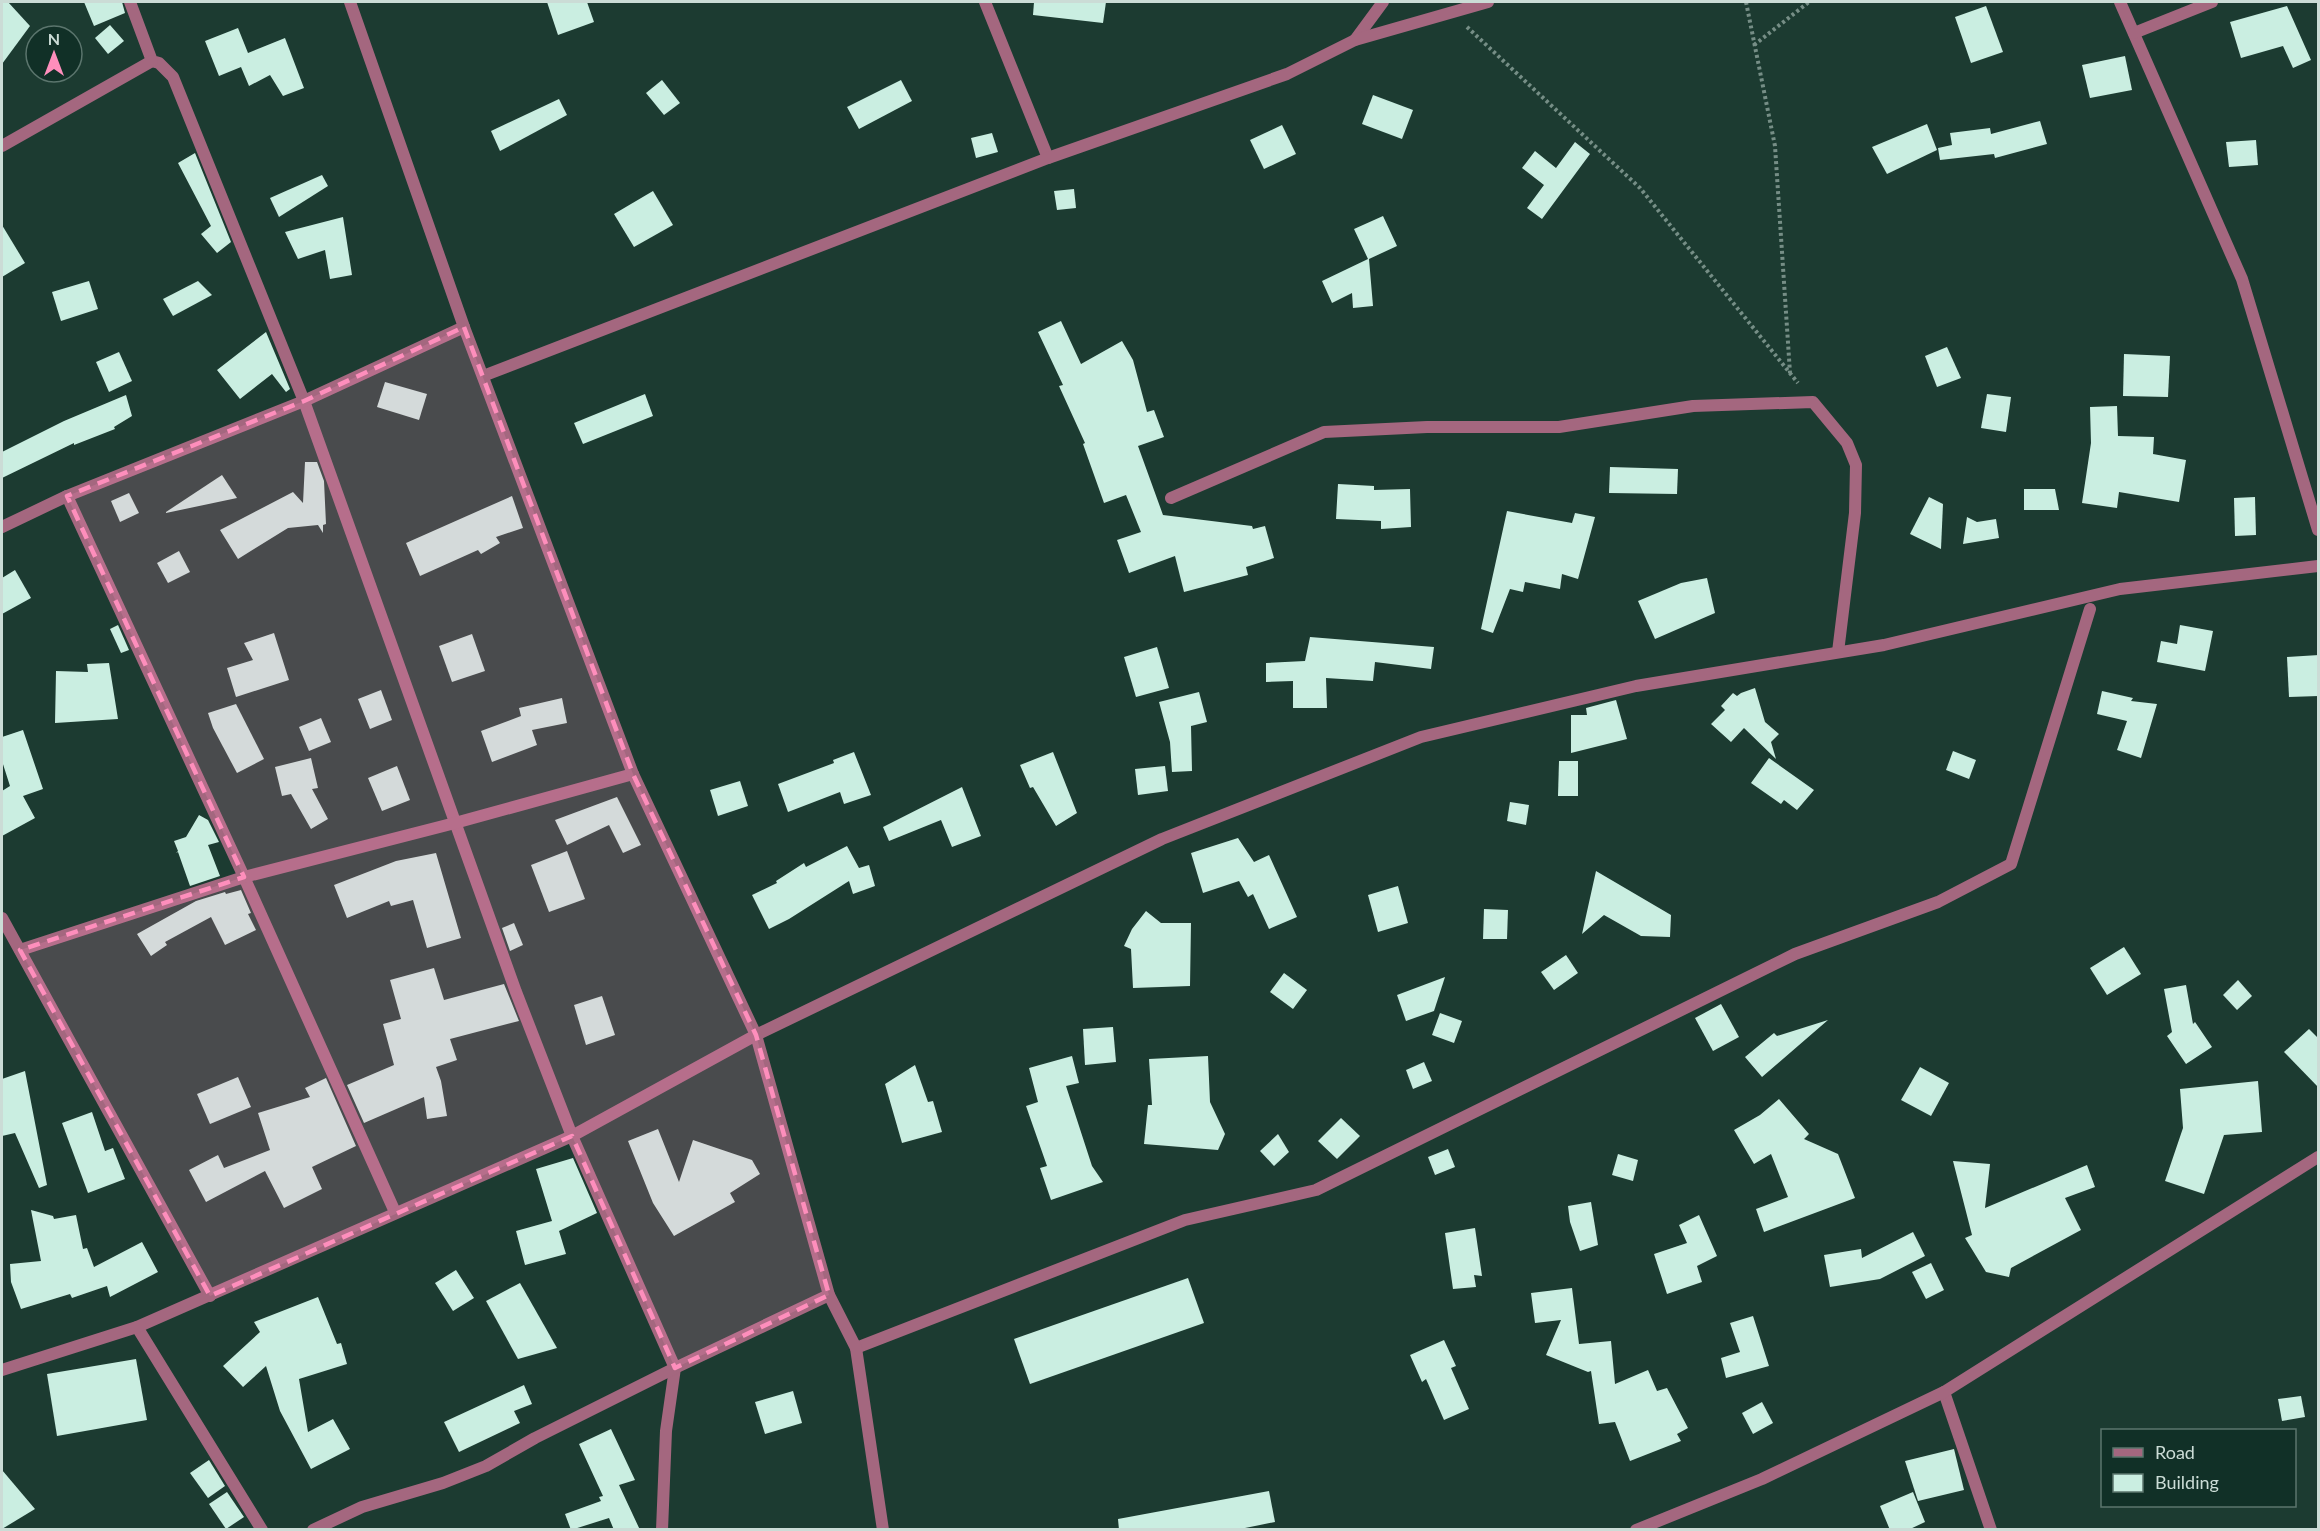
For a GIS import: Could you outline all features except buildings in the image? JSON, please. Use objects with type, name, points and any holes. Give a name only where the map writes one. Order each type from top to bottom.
[{"type":"street","points":[[130,2],[152,61]]},
{"type":"street","points":[[350,2],[464,327],[633,774],[756,1035],[829,1295],[856,1348],[883,1530]]},
{"type":"street","points":[[985,2],[1048,158]]},
{"type":"street","points":[[1355,40],[1383,2]]},
{"type":"street","points":[[483,376],[1048,158],[1287,74],[1355,40],[1488,2]]},
{"type":"street","points":[[2120,2],[2242,279],[2319,530]]},
{"type":"street","points":[[2134,33],[2212,2]]},
{"type":"street","points":[[2,146],[152,61],[159,63],[173,77],[304,401],[516,992],[572,1136],[675,1368],[666,1431],[662,1530]]},
{"type":"street","points":[[2,527],[67,496],[304,401],[464,327]]},
{"type":"street","points":[[1171,498],[1324,432],[1428,427],[1559,427],[1693,406],[1813,402],[1847,443],[1856,465],[1855,513],[1838,652]]},
{"type":"street","points":[[67,496],[244,877],[395,1212]]},
{"type":"street","points":[[2,1370],[137,1327],[572,1136],[756,1035],[1162,839],[1421,737],[1636,686],[1884,645],[2120,590],[2319,566]]},
{"type":"street","points":[[856,1348],[1185,1220],[1316,1190],[1795,954],[1938,902],[2011,864],[2090,609]]},
{"type":"street","points":[[20,950],[244,877],[455,823],[633,774]]},
{"type":"street","points":[[2,918],[210,1296]]},
{"type":"street","points":[[1636,1530],[1762,1479],[1944,1392],[2319,1158]]},
{"type":"street","points":[[313,1530],[362,1508],[486,1466],[535,1438],[675,1368],[829,1295]]},
{"type":"street","points":[[137,1327],[262,1530]]},
{"type":"street","points":[[1944,1392],[1991,1530]]},
{"type":"path","points":[[1746,2],[1774,146],[1790,373]]},
{"type":"path","points":[[1754,45],[1809,2]]},
{"type":"path","points":[[1451,12],[1640,188],[1813,402]]},
{"type":"highlighted area","points":[[464,327],[633,774],[756,1035],[829,1295],[675,1368],[572,1136],[210,1296],[20,950],[244,877],[67,496],[304,401]]}]
